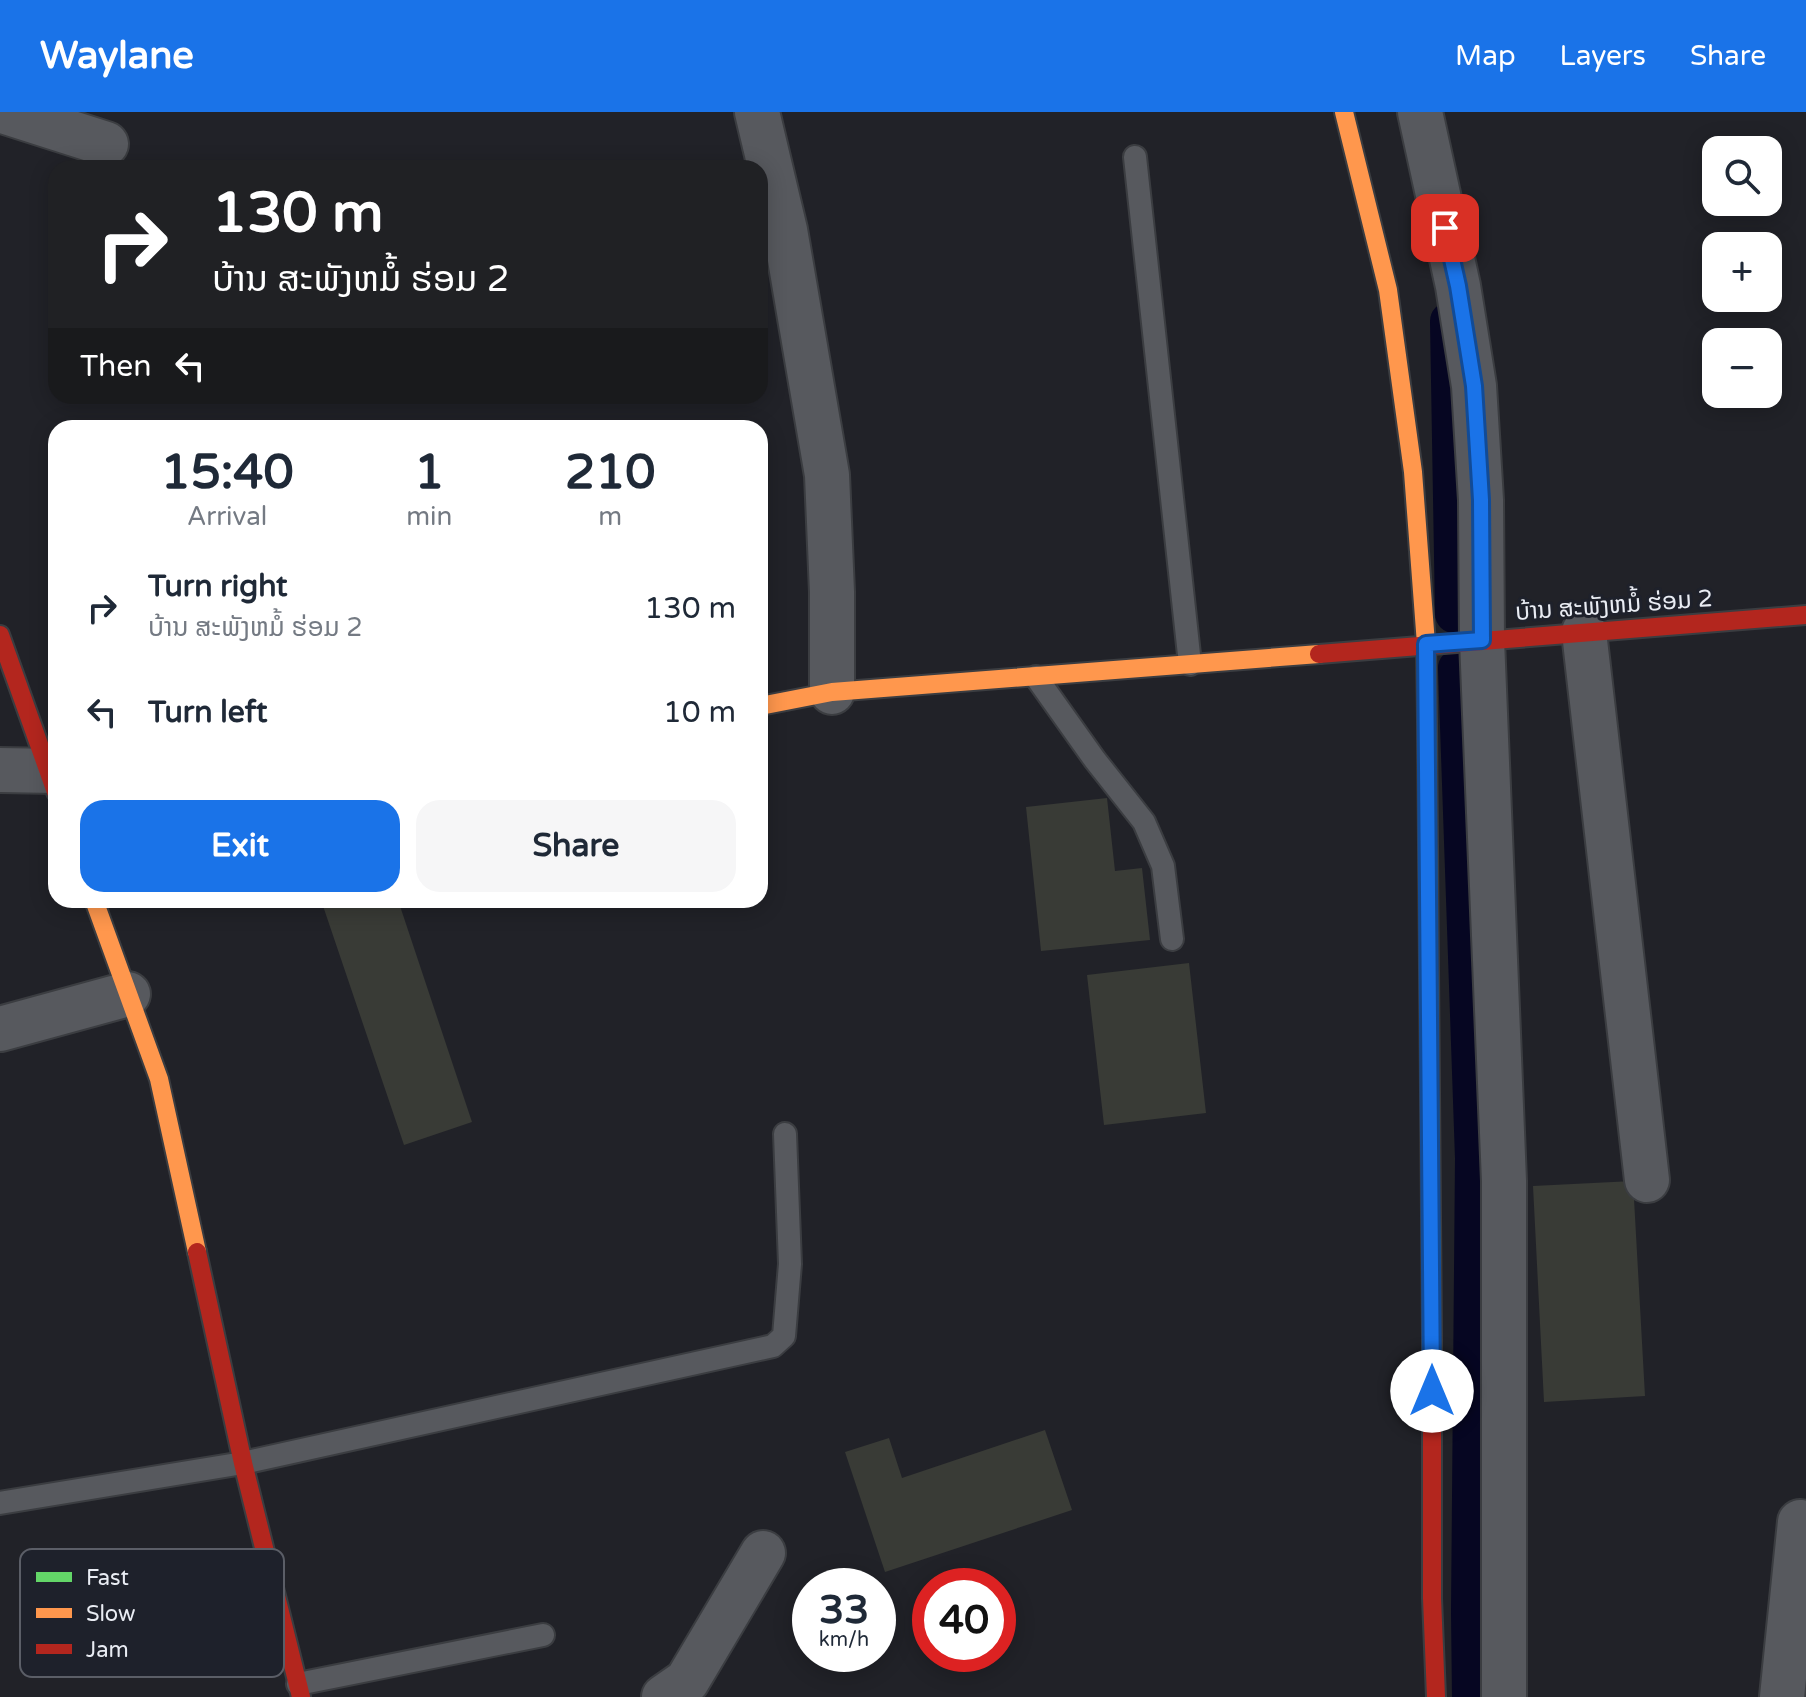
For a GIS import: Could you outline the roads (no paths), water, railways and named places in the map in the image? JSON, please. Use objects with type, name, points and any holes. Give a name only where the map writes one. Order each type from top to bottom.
[{"type":"street","points":[[6,112],[106,144]]},
{"type":"street","points":[[757,112],[785,230],[827,475],[832,692]]},
{"type":"street","points":[[1344,112],[1388,290],[1413,472],[1426,644],[1432,1211],[1432,1598],[1436,1697]]},
{"type":"street","points":[[1420,112],[1458,286],[1474,386],[1481,500],[1482,640],[1504,1181],[1504,1697]]},
{"type":"street","name":"ບ້ານ ສະພັງຫມໍ້ ຮ່ອມ 2","points":[[768,704],[832,692],[1806,615]]},
{"type":"street","points":[[1584,632],[1647,1180]]},
{"type":"street","points":[[0,635],[48,762]]},
{"type":"street","points":[[0,770],[48,777]]},
{"type":"street","points":[[97,908],[159,1079],[265,1549]]},
{"type":"street","points":[[0,1029],[128,994]]},
{"type":"street","points":[[1782,1697],[1800,1522]]},
{"type":"street","points":[[664,1697],[687,1681],[763,1553]]},
{"type":"street","points":[[284,1626],[300,1690]]},
{"type":"lane","points":[[1135,157],[1190,664]]},
{"type":"lane","points":[[1036,677],[1144,822],[1163,866],[1172,939]]},
{"type":"lane","points":[[0,1503],[243,1463],[773,1346],[784,1336],[790,1264],[785,1134]]},
{"type":"lane","points":[[300,1690],[543,1635]]},
{"type":"waterway","points":[[1449,321],[1454,614]]},
{"type":"waterway","points":[[1457,668],[1474,1158],[1471,1697]]}]
